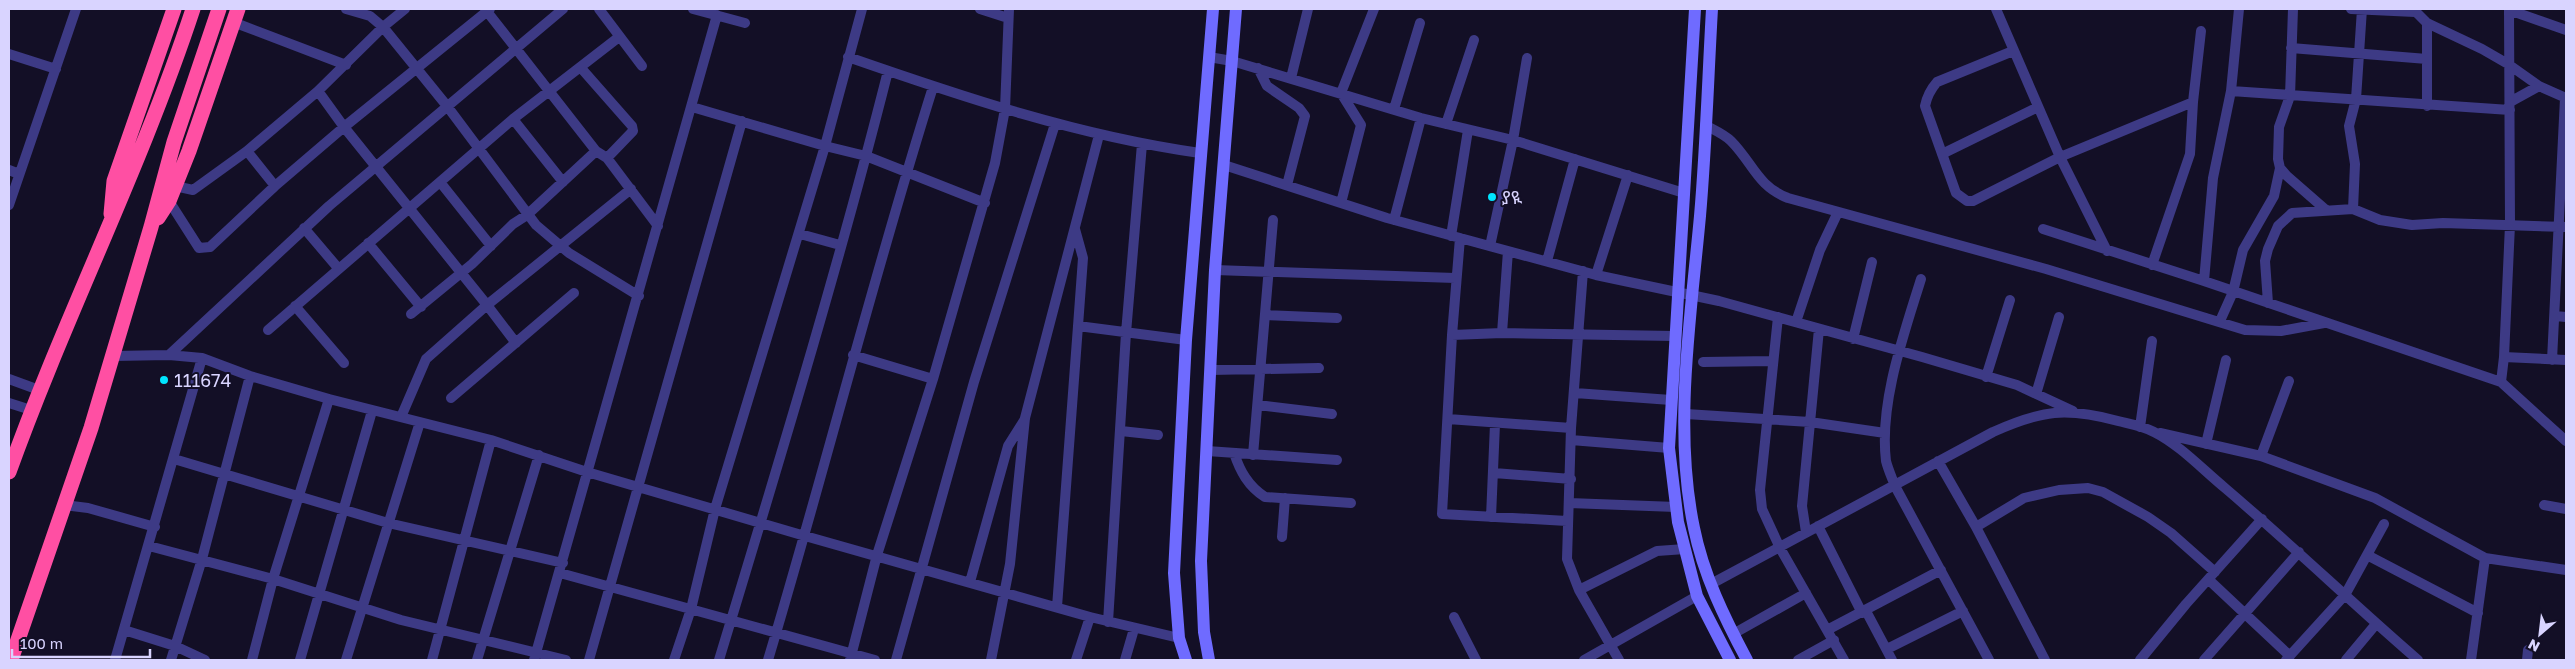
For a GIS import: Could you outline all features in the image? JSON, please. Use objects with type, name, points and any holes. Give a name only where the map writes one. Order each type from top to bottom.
[{"type":"highway","points":[[110,224],[114,181],[174,9]]},
{"type":"highway","points":[[9,472],[38,390],[153,124],[193,9]]},
{"type":"highway","points":[[11,660],[114,356],[174,142],[219,9]]},
{"type":"highway","points":[[151,227],[169,201],[190,151],[236,15]]},
{"type":"street","points":[[9,205],[76,9]]},
{"type":"street","points":[[346,9],[370,16],[383,27],[447,106],[527,215],[547,236],[569,253],[639,296]]},
{"type":"street","points":[[175,186],[193,190],[247,151],[318,91],[383,27],[405,9]]},
{"type":"street","points":[[169,201],[198,248],[210,247],[275,186],[487,9],[596,151],[606,158],[658,226]]},
{"type":"street","points":[[169,355],[304,228],[447,106],[517,50],[563,9]]},
{"type":"street","points":[[599,9],[642,66]]},
{"type":"street","points":[[693,9],[746,23]]},
{"type":"street","points":[[674,660],[690,609],[715,509],[770,321],[800,234],[862,9]]},
{"type":"street","points":[[850,657],[877,554],[933,379],[996,163],[1005,109],[1009,14],[980,9]]},
{"type":"street","points":[[1186,660],[1179,638],[1174,573],[1186,340],[1213,9]]},
{"type":"street","points":[[1210,660],[1204,632],[1201,561],[1215,270],[1236,9]]},
{"type":"street","points":[[1291,78],[1308,9]]},
{"type":"street","points":[[1341,93],[1374,9]]},
{"type":"street","points":[[1695,9],[1674,336],[1669,448],[1676,506],[1697,596],[1730,660]]},
{"type":"street","points":[[1712,9],[1703,182],[1692,297],[1684,452],[1694,528],[1711,584],[1733,634],[1747,660]]},
{"type":"street","points":[[1996,9],[2060,157],[2108,251]]},
{"type":"street","points":[[2204,282],[2213,178],[2231,91],[2239,9]]},
{"type":"street","points":[[2220,321],[2233,292],[2243,250],[2269,208],[2274,196],[2280,168],[2278,159],[2279,128],[2290,96],[2293,9]]},
{"type":"street","points":[[2351,9],[2414,10],[2428,23],[2508,64],[2539,86],[2566,98],[2562,263],[2555,316],[2552,360]]},
{"type":"street","points":[[2353,209],[2355,164],[2349,126],[2356,99],[2362,9]]},
{"type":"street","points":[[2501,382],[2504,357],[2510,225],[2509,9],[2566,30]]},
{"type":"street","points":[[236,15],[346,65]]},
{"type":"street","points":[[535,656],[562,568],[587,472],[639,296],[717,15]]},
{"type":"street","points":[[2427,106],[2428,23]]},
{"type":"street","points":[[1394,109],[1420,24]]},
{"type":"street","points":[[2152,265],[2190,154],[2193,102],[2201,31]]},
{"type":"street","points":[[268,330],[513,119],[619,37]]},
{"type":"street","points":[[1446,124],[1474,40]]},
{"type":"street","points":[[2291,48],[2427,59]]},
{"type":"street","points":[[2013,51],[1937,82],[1929,90],[1925,106],[1956,193],[1967,201],[1973,201],[2060,157],[2193,102]]},
{"type":"street","points":[[9,54],[56,69]]},
{"type":"street","points":[[848,57],[933,87],[1055,124],[1142,144],[1200,153]]},
{"type":"street","points":[[1208,57],[1258,68],[1421,118],[1513,140],[1684,193]]},
{"type":"street","points":[[1490,246],[1513,140],[1527,58]]},
{"type":"street","points":[[581,68],[632,126],[633,131],[606,158]]},
{"type":"street","points":[[1258,68],[1268,86],[1299,108],[1305,116],[1287,185]]},
{"type":"street","points":[[719,660],[866,156],[888,71]]},
{"type":"street","points":[[2231,91],[2356,99],[2427,106],[2510,106],[2539,86]]},
{"type":"street","points":[[768,660],[805,536],[853,355],[906,172],[933,87]]},
{"type":"street","points":[[318,91],[344,128],[409,207],[440,250],[462,273],[516,343]]},
{"type":"street","points":[[1341,93],[1361,125],[1341,203]]},
{"type":"street","points":[[692,107],[866,156],[985,203]]},
{"type":"street","points":[[1942,154],[2038,108]]},
{"type":"street","points":[[1394,220],[1421,118]]},
{"type":"street","points":[[513,119],[563,182]]},
{"type":"street","points":[[589,660],[742,121]]},
{"type":"street","points":[[896,660],[974,382],[1055,124]]},
{"type":"street","points":[[1705,126],[1732,142],[1759,179],[1776,193],[2046,269],[2245,330],[2266,332],[2300,329],[2325,322]]},
{"type":"street","points":[[1468,130],[1456,237],[1442,514],[1567,521]]},
{"type":"street","points":[[991,660],[1006,592],[1025,418],[1099,135]]},
{"type":"street","points":[[1108,622],[1126,333],[1142,144]]},
{"type":"street","points":[[247,151],[275,186]]},
{"type":"street","points":[[411,314],[462,273],[513,224],[527,215],[596,151]]},
{"type":"street","points":[[1547,261],[1575,159]]},
{"type":"street","points":[[1224,165],[1394,220],[1596,275],[1692,297],[1719,301],[2017,385],[2073,411],[2154,432],[2261,456],[2375,498],[2485,558],[2566,570]]},
{"type":"street","points":[[2280,168],[2326,210]]},
{"type":"street","points":[[9,170],[20,174]]},
{"type":"street","points":[[1596,275],[1628,175]]},
{"type":"street","points":[[440,182],[490,246]]},
{"type":"street","points":[[401,416],[426,359],[560,245],[631,189]]},
{"type":"street","points":[[2268,303],[2265,261],[2272,236],[2285,218],[2292,213],[2353,209],[2396,224],[2563,227]]},
{"type":"street","points":[[1796,322],[1820,250],[1838,212]]},
{"type":"street","points":[[1253,455],[1273,220]]},
{"type":"street","points":[[304,228],[338,268]]},
{"type":"street","points":[[1057,607],[1083,258],[1075,229]]},
{"type":"street","points":[[2043,229],[2501,382],[2566,441]]},
{"type":"street","points":[[800,234],[840,246]]},
{"type":"street","points":[[368,243],[421,306]]},
{"type":"street","points":[[1502,333],[1508,251]]},
{"type":"street","points":[[1853,339],[1872,262]]},
{"type":"street","points":[[1215,270],[1270,270],[1455,278]]},
{"type":"street","points":[[1583,271],[1580,334],[1571,428],[1571,479],[1567,521],[1567,559],[1579,590],[1619,660]]},
{"type":"street","points":[[1921,279],[1899,352],[1886,433],[1887,463],[1895,486],[1989,660]]},
{"type":"street","points":[[451,398],[574,293]]},
{"type":"street","points":[[1986,377],[2010,300]]},
{"type":"street","points":[[295,306],[344,363]]},
{"type":"street","points":[[1266,315],[1337,318]]},
{"type":"street","points":[[2555,316],[2566,317]]},
{"type":"street","points":[[1778,317],[1760,490],[1762,509],[1780,548],[1829,630],[1844,660]]},
{"type":"street","points":[[2036,394],[2059,317]]},
{"type":"street","points":[[1078,326],[1186,340]]},
{"type":"street","points":[[1806,532],[1802,506],[1819,329]]},
{"type":"street","points":[[1452,335],[1502,333],[1674,336]]},
{"type":"street","points":[[2140,427],[2152,341]]},
{"type":"street","points":[[114,356],[169,355],[202,358],[250,376],[372,411],[401,416],[491,440],[587,472],[805,536],[877,554],[1108,622],[1179,638]]},
{"type":"street","points":[[853,355],[933,379]]},
{"type":"street","points":[[2504,357],[2566,360]]},
{"type":"street","points":[[115,660],[202,358]]},
{"type":"street","points":[[2206,444],[2226,360]]},
{"type":"street","points":[[1704,362],[1773,361]]},
{"type":"street","points":[[1211,370],[1319,368]]},
{"type":"street","points":[[171,660],[202,559],[250,376]]},
{"type":"street","points":[[9,379],[38,390]]},
{"type":"street","points":[[2261,456],[2290,381]]},
{"type":"street","points":[[1574,393],[1671,400]]},
{"type":"street","points":[[252,660],[273,579],[329,399]]},
{"type":"street","points":[[9,403],[31,410]]},
{"type":"street","points":[[1258,405],[1332,414]]},
{"type":"street","points":[[300,660],[372,411]]},
{"type":"street","points":[[1711,584],[1938,461],[2018,421],[2045,413],[2073,411]]},
{"type":"street","points":[[1686,414],[1810,422],[1886,433]]},
{"type":"street","points":[[970,582],[1008,446],[1025,418]]},
{"type":"street","points":[[1448,419],[1495,424],[1571,428]]},
{"type":"street","points":[[346,660],[420,422]]},
{"type":"street","points":[[1491,517],[1495,424]]},
{"type":"street","points":[[1121,431],[1158,435]]},
{"type":"street","points":[[2154,432],[2184,453],[2262,519],[2418,660]]},
{"type":"street","points":[[432,660],[491,440]]},
{"type":"street","points":[[1571,440],[1669,448]]},
{"type":"street","points":[[1207,452],[1337,460]]},
{"type":"street","points":[[1234,453],[1240,471],[1254,489],[1265,497],[1351,503]]},
{"type":"street","points":[[477,660],[511,553],[539,455]]},
{"type":"street","points":[[174,459],[388,523],[511,553],[562,568],[609,587],[777,632],[850,657],[875,660]]},
{"type":"street","points":[[1938,461],[1976,527],[2045,660]]},
{"type":"street","points":[[1494,473],[1571,479]]},
{"type":"street","points":[[1976,527],[2024,498],[2060,490],[2088,488],[2103,492],[2148,517],[2171,533],[2288,658],[2345,595],[2384,524]]},
{"type":"street","points":[[1282,537],[1285,498]]},
{"type":"street","points":[[1569,503],[1676,506]]},
{"type":"street","points":[[64,505],[88,508],[155,526]]},
{"type":"street","points":[[2544,505],[2566,509]]},
{"type":"street","points":[[2140,660],[2180,610],[2262,519]]},
{"type":"street","points":[[1818,526],[1892,660]]},
{"type":"street","points":[[149,546],[273,579],[361,608],[483,640],[535,656],[566,660]]},
{"type":"street","points":[[1579,590],[1657,551],[1685,548]]},
{"type":"street","points":[[2204,660],[2299,552]]},
{"type":"street","points":[[2367,555],[2478,613]]},
{"type":"street","points":[[2471,660],[2485,558]]},
{"type":"street","points":[[1829,630],[1941,570]]},
{"type":"street","points":[[1733,634],[1806,593]]},
{"type":"street","points":[[1584,660],[1697,596]]},
{"type":"street","points":[[1886,650],[1963,611]]},
{"type":"street","points":[[1076,660],[1090,617]]},
{"type":"street","points":[[1454,617],[1476,660]]},
{"type":"street","points":[[2346,660],[2376,624]]},
{"type":"street","points":[[1125,660],[1134,628]]},
{"type":"street","points":[[124,630],[175,646],[205,660]]},
{"type":"street","points":[[1798,660],[1834,640]]},
{"type":"place","name":"ያዪ","points":[[1492,197]]},
{"type":"place","name":"111674","points":[[164,380]]}]
